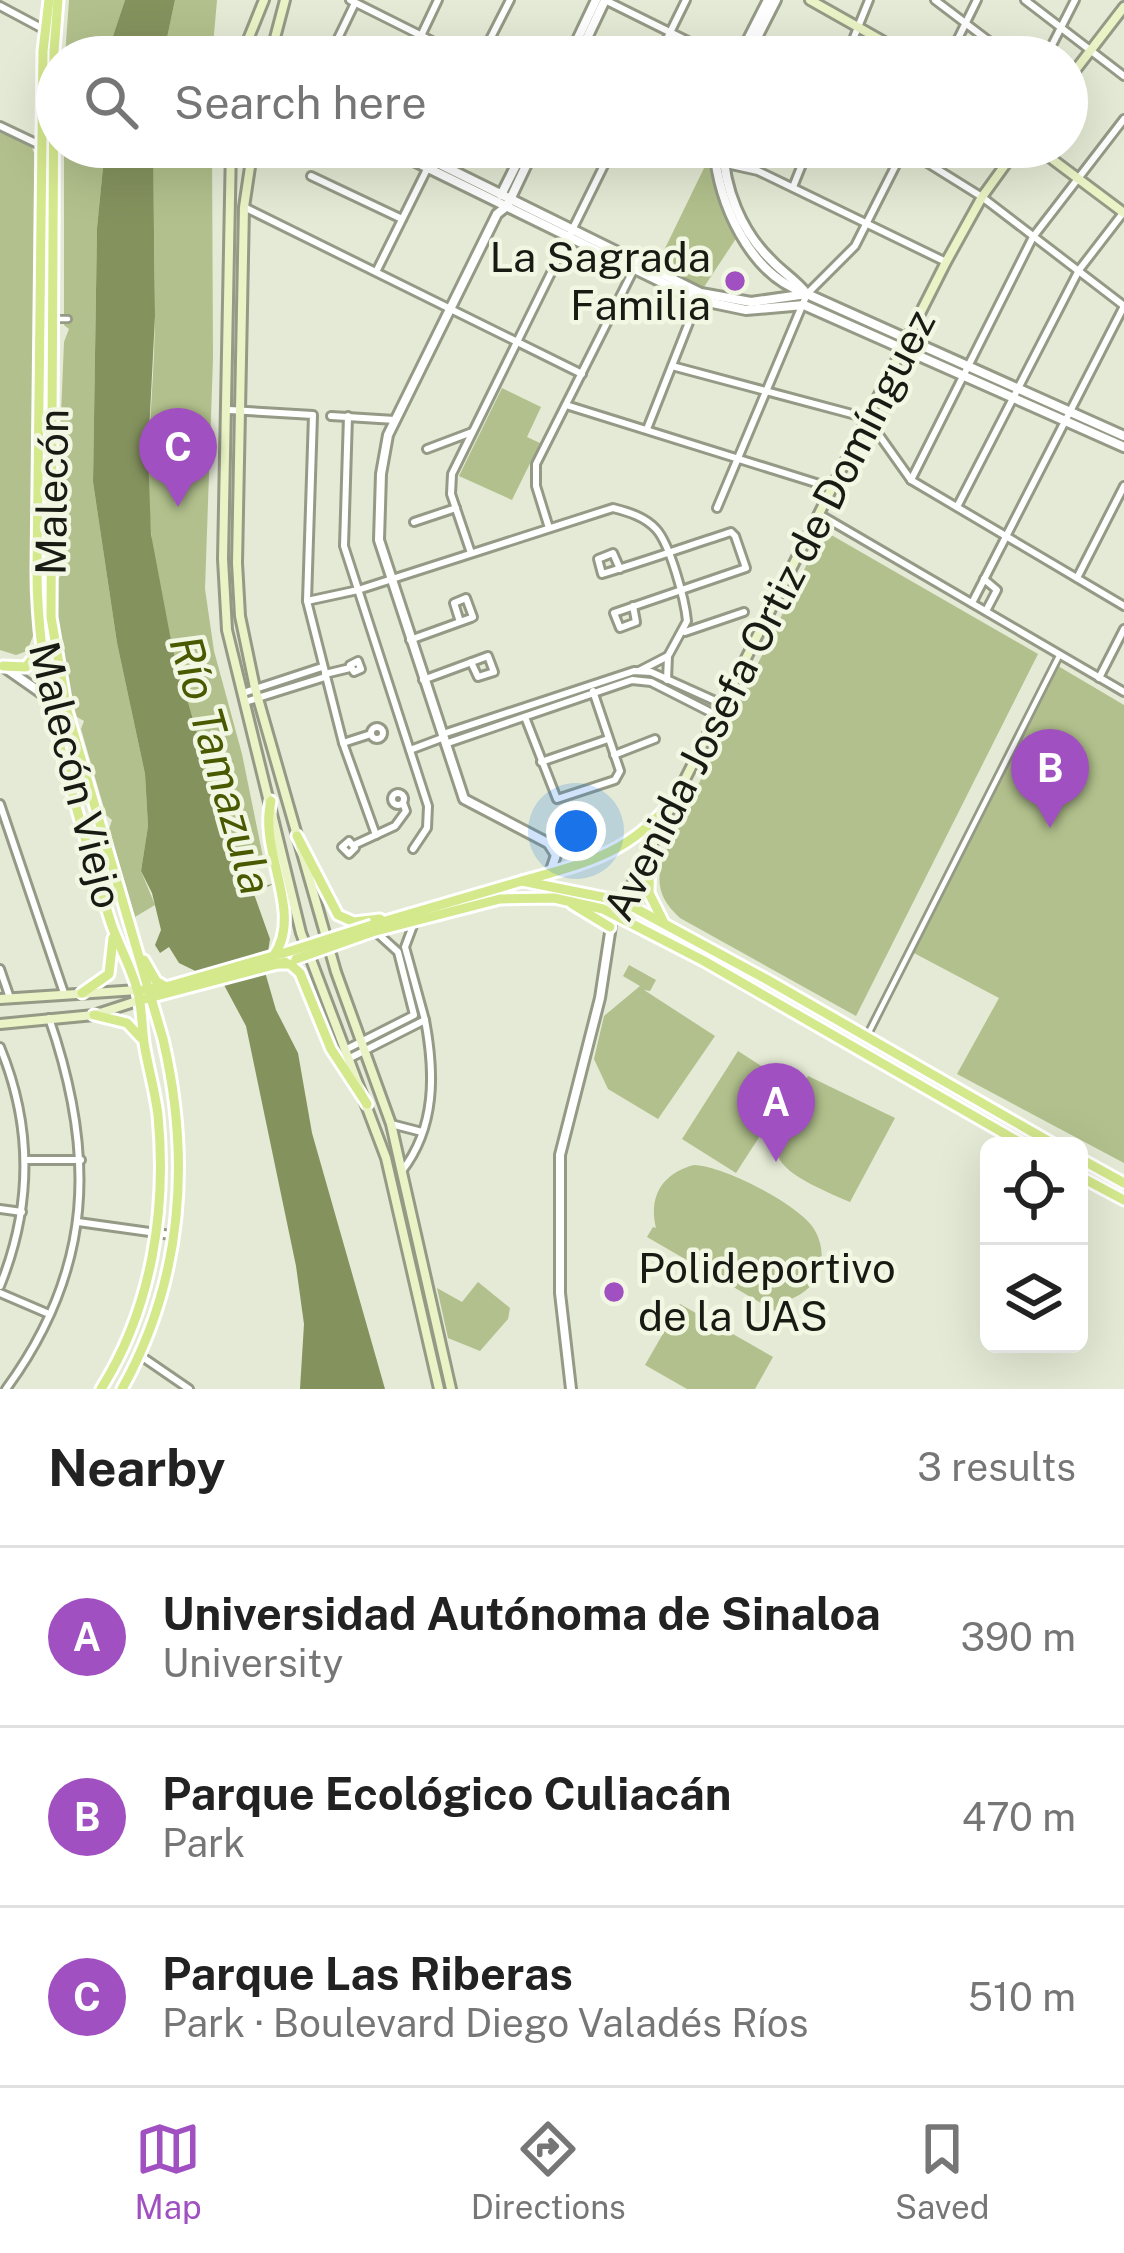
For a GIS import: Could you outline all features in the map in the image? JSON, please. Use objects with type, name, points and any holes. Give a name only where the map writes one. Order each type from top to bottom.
[{"type":"main road","name":"Malecón Viejo","points":[[44,36],[49,0]]},
{"type":"main road","name":"Malecón","points":[[55,36],[58,0]]},
{"type":"main road","points":[[249,36],[264,0]]},
{"type":"main road","points":[[275,36],[282,0]]},
{"type":"main road","points":[[810,0],[874,36]]},
{"type":"main road","points":[[1088,53],[1124,7]]},
{"type":"main road","points":[[44,30],[47,36]]},
{"type":"main road","name":"Malecón Viejo","points":[[49,168],[37,572],[40,649],[49,702],[112,926],[144,994],[144,1044],[160,1152],[157,1233],[141,1302],[101,1389]]},
{"type":"main road","name":"Malecón","points":[[51,168],[56,319],[50,590],[55,649],[67,711],[137,952],[144,994],[172,1078],[177,1113],[180,1190],[175,1235],[158,1313],[122,1389]]},
{"type":"main road","points":[[231,168],[223,592],[230,650],[301,932],[388,1166],[440,1389]]},
{"type":"main road","points":[[248,168],[237,589],[256,693],[297,836],[360,1047],[391,1124],[452,1389]]},
{"type":"main road","name":"Avenida Josefa Ortiz de Domínguez","points":[[616,914],[946,262],[1003,168]]},
{"type":"main road","points":[[1064,168],[1124,213]]},
{"type":"main road","points":[[2,665],[26,667],[40,649]]},
{"type":"main road","points":[[271,801],[270,840],[286,925],[276,960]]},
{"type":"main road","points":[[297,836],[338,915],[357,922],[395,917],[598,857],[638,838],[672,802]]},
{"type":"main road","points":[[650,847],[650,893],[664,923]]},
{"type":"main road","points":[[522,881],[622,902],[1041,1137]]},
{"type":"main road","points":[[94,1015],[144,994],[373,930],[500,899],[536,896],[616,914],[1010,1137]]},
{"type":"main road","points":[[568,901],[610,927]]},
{"type":"main road","points":[[373,930],[395,917]]},
{"type":"main road","points":[[82,992],[109,974],[115,951],[112,926]]},
{"type":"main road","points":[[137,952],[155,979],[169,989]]},
{"type":"main road","points":[[276,960],[300,973],[331,1049],[367,1104]]},
{"type":"main road","points":[[5,999],[82,992],[144,994]]},
{"type":"main road","points":[[0,1024],[94,1015],[127,1023],[144,1044]]},
{"type":"main road","points":[[1088,1163],[1124,1183]]},
{"type":"main road","points":[[1088,1181],[1124,1200]]},
{"type":"street","points":[[338,36],[354,1],[421,35],[438,0]]},
{"type":"street","points":[[492,36],[510,0]]},
{"type":"street","points":[[583,36],[600,0],[676,36]]},
{"type":"street","points":[[668,36],[686,0]]},
{"type":"street","points":[[754,36],[772,0]]},
{"type":"street","points":[[854,36],[869,0]]},
{"type":"street","points":[[935,0],[982,36]]},
{"type":"street","points":[[959,36],[976,0]]},
{"type":"street","points":[[1025,0],[1072,36]]},
{"type":"street","points":[[1057,36],[1075,0]]},
{"type":"street","points":[[0,6],[44,30]]},
{"type":"street","points":[[1090,50],[1124,76]]},
{"type":"street","points":[[1088,165],[1124,118]]},
{"type":"street","points":[[0,126],[36,142]]},
{"type":"street","points":[[377,270],[427,168]]},
{"type":"street","points":[[437,168],[699,297],[746,310],[804,305],[905,343]]},
{"type":"street","points":[[504,200],[516,168]]},
{"type":"street","points":[[523,168],[384,446],[378,527],[464,799],[548,843],[598,857]]},
{"type":"street","points":[[471,553],[451,478],[602,168]]},
{"type":"street","points":[[722,168],[747,230],[773,263],[807,294],[1124,447]]},
{"type":"street","points":[[740,168],[793,188],[946,262]]},
{"type":"street","points":[[793,188],[801,168]]},
{"type":"street","points":[[717,508],[807,294],[845,259],[894,168]]},
{"type":"street","points":[[937,168],[1124,306],[972,603]]},
{"type":"street","points":[[911,480],[1033,237],[1086,168]]},
{"type":"street","points":[[311,176],[403,219]]},
{"type":"street","points":[[244,207],[582,374]]},
{"type":"street","points":[[956,507],[1079,270],[1124,213]]},
{"type":"street","points":[[549,528],[536,486],[536,464],[635,265]]},
{"type":"street","points":[[699,297],[751,302],[807,294]]},
{"type":"street","points":[[647,429],[699,297]]},
{"type":"street","points":[[56,319],[68,319]]},
{"type":"street","points":[[673,366],[867,418],[911,480],[1124,606]]},
{"type":"street","points":[[566,405],[832,488]]},
{"type":"street","points":[[229,410],[313,415],[307,601],[343,743],[376,835]]},
{"type":"street","points":[[331,416],[395,420]]},
{"type":"street","points":[[348,416],[342,536],[429,814],[427,828],[413,849]]},
{"type":"street","points":[[1067,417],[1124,436]]},
{"type":"street","points":[[427,448],[472,432]]},
{"type":"street","points":[[1078,578],[1124,485]]},
{"type":"street","points":[[414,522],[456,508]]},
{"type":"street","points":[[307,601],[358,590],[613,508],[653,526],[668,554],[687,616],[683,633],[668,656],[592,689],[410,750]]},
{"type":"street","points":[[819,514],[1124,692]]},
{"type":"street","points":[[620,569],[611,553],[598,559],[602,574],[620,569],[668,554],[732,532],[746,568],[633,606]]},
{"type":"street","points":[[984,579],[997,590],[986,611]]},
{"type":"street","points":[[410,640],[460,622],[475,615],[469,599],[456,601],[460,622]]},
{"type":"street","points":[[683,633],[744,612]]},
{"type":"street","points":[[1100,678],[1124,628]]},
{"type":"street","points":[[423,680],[471,662],[488,656],[494,672],[478,677],[471,662]]},
{"type":"street","points":[[667,680],[668,656]]},
{"type":"street","points":[[866,1038],[1059,656]]},
{"type":"street","points":[[2,665],[67,711]]},
{"type":"street","points":[[244,697],[350,668]]},
{"type":"street","points":[[639,671],[722,704]]},
{"type":"street","points":[[592,689],[645,680],[716,715]]},
{"type":"street","points":[[524,712],[560,800],[618,778],[620,771],[592,689]]},
{"type":"street","points":[[343,743],[371,734]]},
{"type":"street","points":[[542,762],[608,739]]},
{"type":"street","points":[[614,755],[655,739]]},
{"type":"street","points":[[0,803],[64,993]]},
{"type":"street","points":[[354,845],[403,820],[403,803]]},
{"type":"street","points":[[548,843],[556,855],[551,871]]},
{"type":"street","name":"Avenida Josefa Ortiz de Domínguez","points":[[571,1389],[559,1274],[560,1155],[616,914]]},
{"type":"street","points":[[402,1171],[415,1155],[433,1081],[425,1020],[405,947],[416,919]]},
{"type":"street","points":[[347,1054],[414,1016],[398,952],[373,930]]},
{"type":"street","points":[[0,969],[5,999]]},
{"type":"street","points":[[6,1389],[49,1314],[77,1222],[81,1160],[75,1107],[49,1018]]},
{"type":"street","points":[[360,1047],[425,1020]]},
{"type":"street","points":[[0,1047],[17,1101],[26,1160],[22,1212],[0,1290],[49,1314]]},
{"type":"street","points":[[391,1124],[422,1132]]},
{"type":"street","points":[[26,1160],[81,1160]]},
{"type":"street","points":[[0,1209],[22,1212]]},
{"type":"street","points":[[77,1222],[175,1235]]},
{"type":"street","points":[[141,1356],[189,1389]]},
{"type":"shaded area","points":[[69,0],[125,0],[113,36],[66,36]]},
{"type":"shaded area","points":[[125,0],[175,0],[167,36],[113,36]]},
{"type":"shaded area","points":[[175,0],[217,0],[214,36],[167,36]]},
{"type":"shaded area","points":[[0,133],[31,145],[34,153],[33,636],[27,651],[16,655],[0,650]]},
{"type":"shaded area","points":[[64,168],[103,168],[97,228],[93,482],[117,643],[145,774],[148,826],[141,871],[155,905],[135,917],[109,829],[112,820],[106,815],[81,729],[84,721],[77,717],[73,704],[57,623],[60,576],[55,572],[59,477],[63,475],[59,462],[64,342],[69,329],[64,325]]},
{"type":"shaded area","points":[[103,168],[153,168],[151,534],[173,651],[207,768],[251,888],[273,884],[254,894],[270,939],[265,972],[276,1010],[298,1053],[312,1133],[385,1389],[300,1389],[304,1324],[296,1266],[246,1026],[224,985],[179,963],[169,947],[160,953],[155,945],[161,930],[141,871],[148,826],[145,774],[117,643],[93,482],[97,228]]},
{"type":"shaded area","points":[[153,168],[212,168],[213,359],[205,589],[214,651],[264,862],[242,865],[186,701],[164,616],[151,531],[149,476],[155,312]]},
{"type":"shaded area","points":[[704,168],[717,168],[741,231],[702,290],[656,267]]},
{"type":"shaded area","points":[[502,388],[541,407],[527,437],[540,443],[512,500],[459,476]]},
{"type":"shaded area","points":[[825,535],[1038,654],[856,1016],[680,918],[664,899],[660,880],[672,838]]},
{"type":"shaded area","points":[[1058,666],[1124,705],[1124,1163],[1088,1144],[1088,1137],[1075,1137],[957,1074],[999,998],[912,952]]},
{"type":"shaded area","points":[[629,965],[656,980],[650,991],[644,990],[715,1036],[658,1119],[608,1089],[594,1059],[604,1016],[640,986],[623,976]]},
{"type":"shaded area","points":[[738,1051],[792,1086],[736,1173],[682,1139]]},
{"type":"shaded area","points":[[808,1076],[895,1118],[850,1202],[801,1178],[778,1155],[780,1124]]},
{"type":"shaded area","points":[[694,1165],[757,1187],[790,1206],[815,1231],[821,1249],[819,1272],[804,1292],[783,1302],[786,1305],[780,1314],[647,1237],[656,1228],[654,1206],[660,1188],[674,1174]]},
{"type":"shaded area","points":[[478,1282],[510,1308],[508,1319],[480,1351],[448,1338],[437,1288],[462,1302]]},
{"type":"shaded area","points":[[680,1304],[773,1357],[755,1389],[687,1389],[645,1365]]},
{"type":"place","name":"La Sagrada Familia","points":[[735,281]]},
{"type":"place","name":"Parque Las Riberas","points":[[178,507]]},
{"type":"place","name":"Parque Ecológico Culiacán","points":[[1050,828]]},
{"type":"place","name":"Universidad Autónoma de Sinaloa","points":[[776,1162]]},
{"type":"place","name":"Polideportivo de la UAS","points":[[614,1292]]},
{"type":"water label","name":"Río Tamazula","points":[[221,765]]}]
